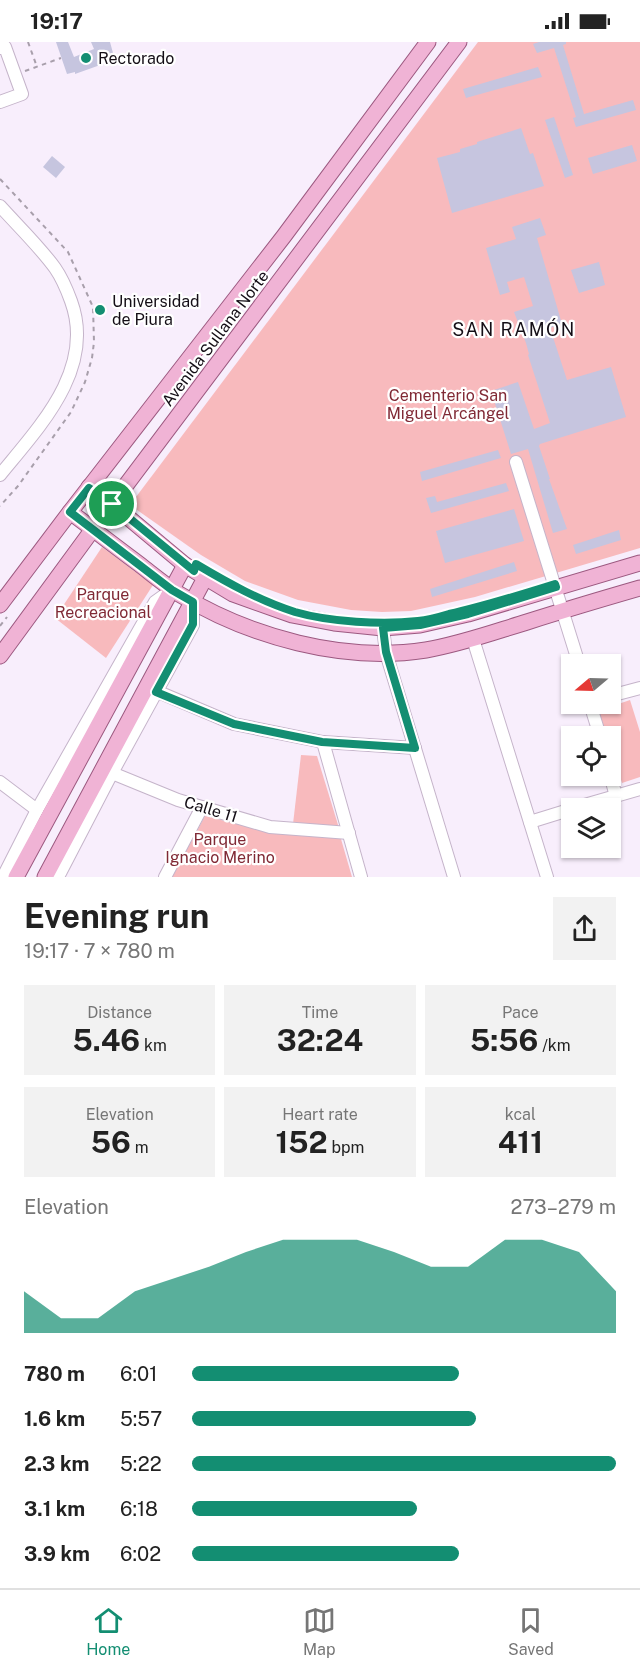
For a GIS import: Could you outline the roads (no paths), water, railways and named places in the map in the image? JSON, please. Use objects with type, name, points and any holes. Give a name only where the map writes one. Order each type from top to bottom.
[{"type":"main road","name":"Avenida Sullana Norte","points":[[0,605],[284,236],[428,42]]},
{"type":"main road","name":"Avenida Sullana Norte","points":[[0,656],[459,42]]},
{"type":"main road","points":[[89,488],[112,504],[185,565],[233,594],[292,615],[334,623],[383,628],[420,625],[468,614],[640,563]]},
{"type":"main road","points":[[70,512],[172,590],[193,602],[252,629],[283,639],[336,650],[386,652],[426,650],[473,639],[640,588]]},
{"type":"main road","points":[[16,877],[185,565]]},
{"type":"main road","points":[[45,877],[205,578]]},
{"type":"street","points":[[0,48],[5,47],[22,94],[0,102]]},
{"type":"street","points":[[0,206],[56,269],[66,288],[79,329],[71,371],[48,416],[0,475]]},
{"type":"street","points":[[516,462],[576,654]]},
{"type":"street","points":[[3,877],[37,810],[155,602],[172,590]]},
{"type":"street","points":[[58,877],[193,624],[193,602]]},
{"type":"street","points":[[383,628],[386,652],[454,877]]},
{"type":"street","points":[[473,639],[547,877]]},
{"type":"street","points":[[621,693],[640,688]]},
{"type":"street","points":[[156,692],[234,724],[322,742],[415,748]]},
{"type":"street","points":[[322,742],[362,877]]},
{"type":"street","name":"Calle 11","points":[[112,773],[178,800],[270,827],[349,833]]},
{"type":"street","points":[[0,782],[37,810]]},
{"type":"street","points":[[613,786],[616,795]]},
{"type":"street","points":[[607,798],[640,789]]},
{"type":"street","points":[[165,877],[202,807]]},
{"type":"street","points":[[530,822],[561,813]]},
{"type":"place","name":"Rectorado","points":[[86,58]]},
{"type":"place","name":"Universidad de Piura","points":[[100,310]]},
{"type":"district","name":"SAN RAMÓN","points":[[514,330]]},
{"type":"park label","name":"Cementerio San Miguel Arcángel","points":[[448,404]]},
{"type":"park label","name":"Parque Recreacional","points":[[103,603]]},
{"type":"park label","name":"Parque Ignacio Merino","points":[[220,848]]}]
